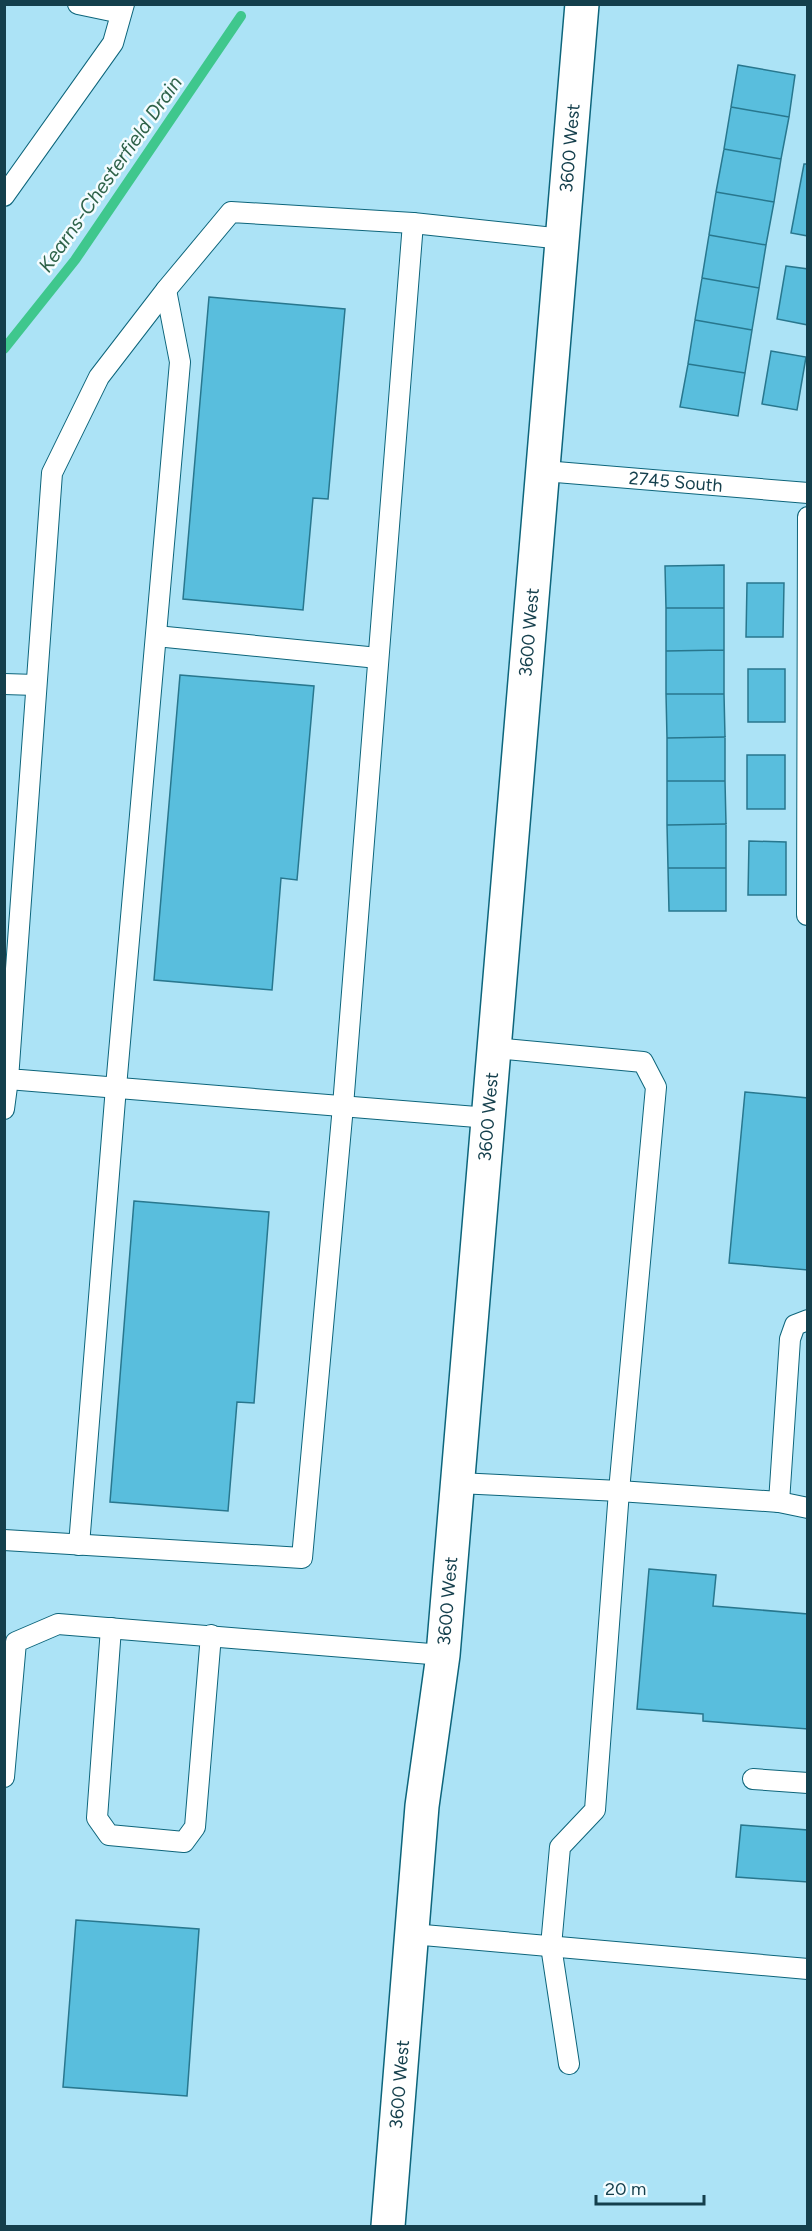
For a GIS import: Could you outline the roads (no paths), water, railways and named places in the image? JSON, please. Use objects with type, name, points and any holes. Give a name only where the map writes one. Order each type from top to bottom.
[{"type":"street","name":"3600 West","points":[[388,2226],[422,1806],[443,1655],[582,4]]},
{"type":"lane","points":[[4,196],[113,43],[123,9],[78,4]]},
{"type":"lane","points":[[4,1109],[52,473],[99,378],[166,290],[231,212],[413,223],[563,239]]},
{"type":"lane","points":[[4,1540],[302,1558],[343,1106],[413,223]]},
{"type":"lane","points":[[79,1545],[116,1088],[180,362],[166,290]]},
{"type":"lane","name":"2745 South","points":[[544,471],[807,493]]},
{"type":"lane","points":[[807,517],[807,915]]},
{"type":"lane","points":[[156,636],[378,658]]},
{"type":"lane","points":[[4,684],[36,685]]},
{"type":"lane","points":[[495,1048],[643,1062],[656,1087],[619,1491],[595,1810],[560,1847],[551,1946],[569,2064]]},
{"type":"lane","points":[[8,1078],[489,1118]]},
{"type":"lane","points":[[779,1502],[789,1339],[795,1325],[807,1320]]},
{"type":"lane","points":[[458,1483],[779,1502],[807,1508]]},
{"type":"lane","points":[[4,1777],[7,1708],[16,1642],[58,1624],[443,1655]]},
{"type":"lane","points":[[111,1628],[96,1818],[109,1835],[184,1842],[195,1827],[211,1635]]},
{"type":"lane","points":[[753,1779],[807,1783]]},
{"type":"lane","points":[[412,1934],[807,1969]]},
{"type":"waterway","name":"Kearns-Chesterfield Drain","points":[[4,349],[75,260],[241,16]]}]
